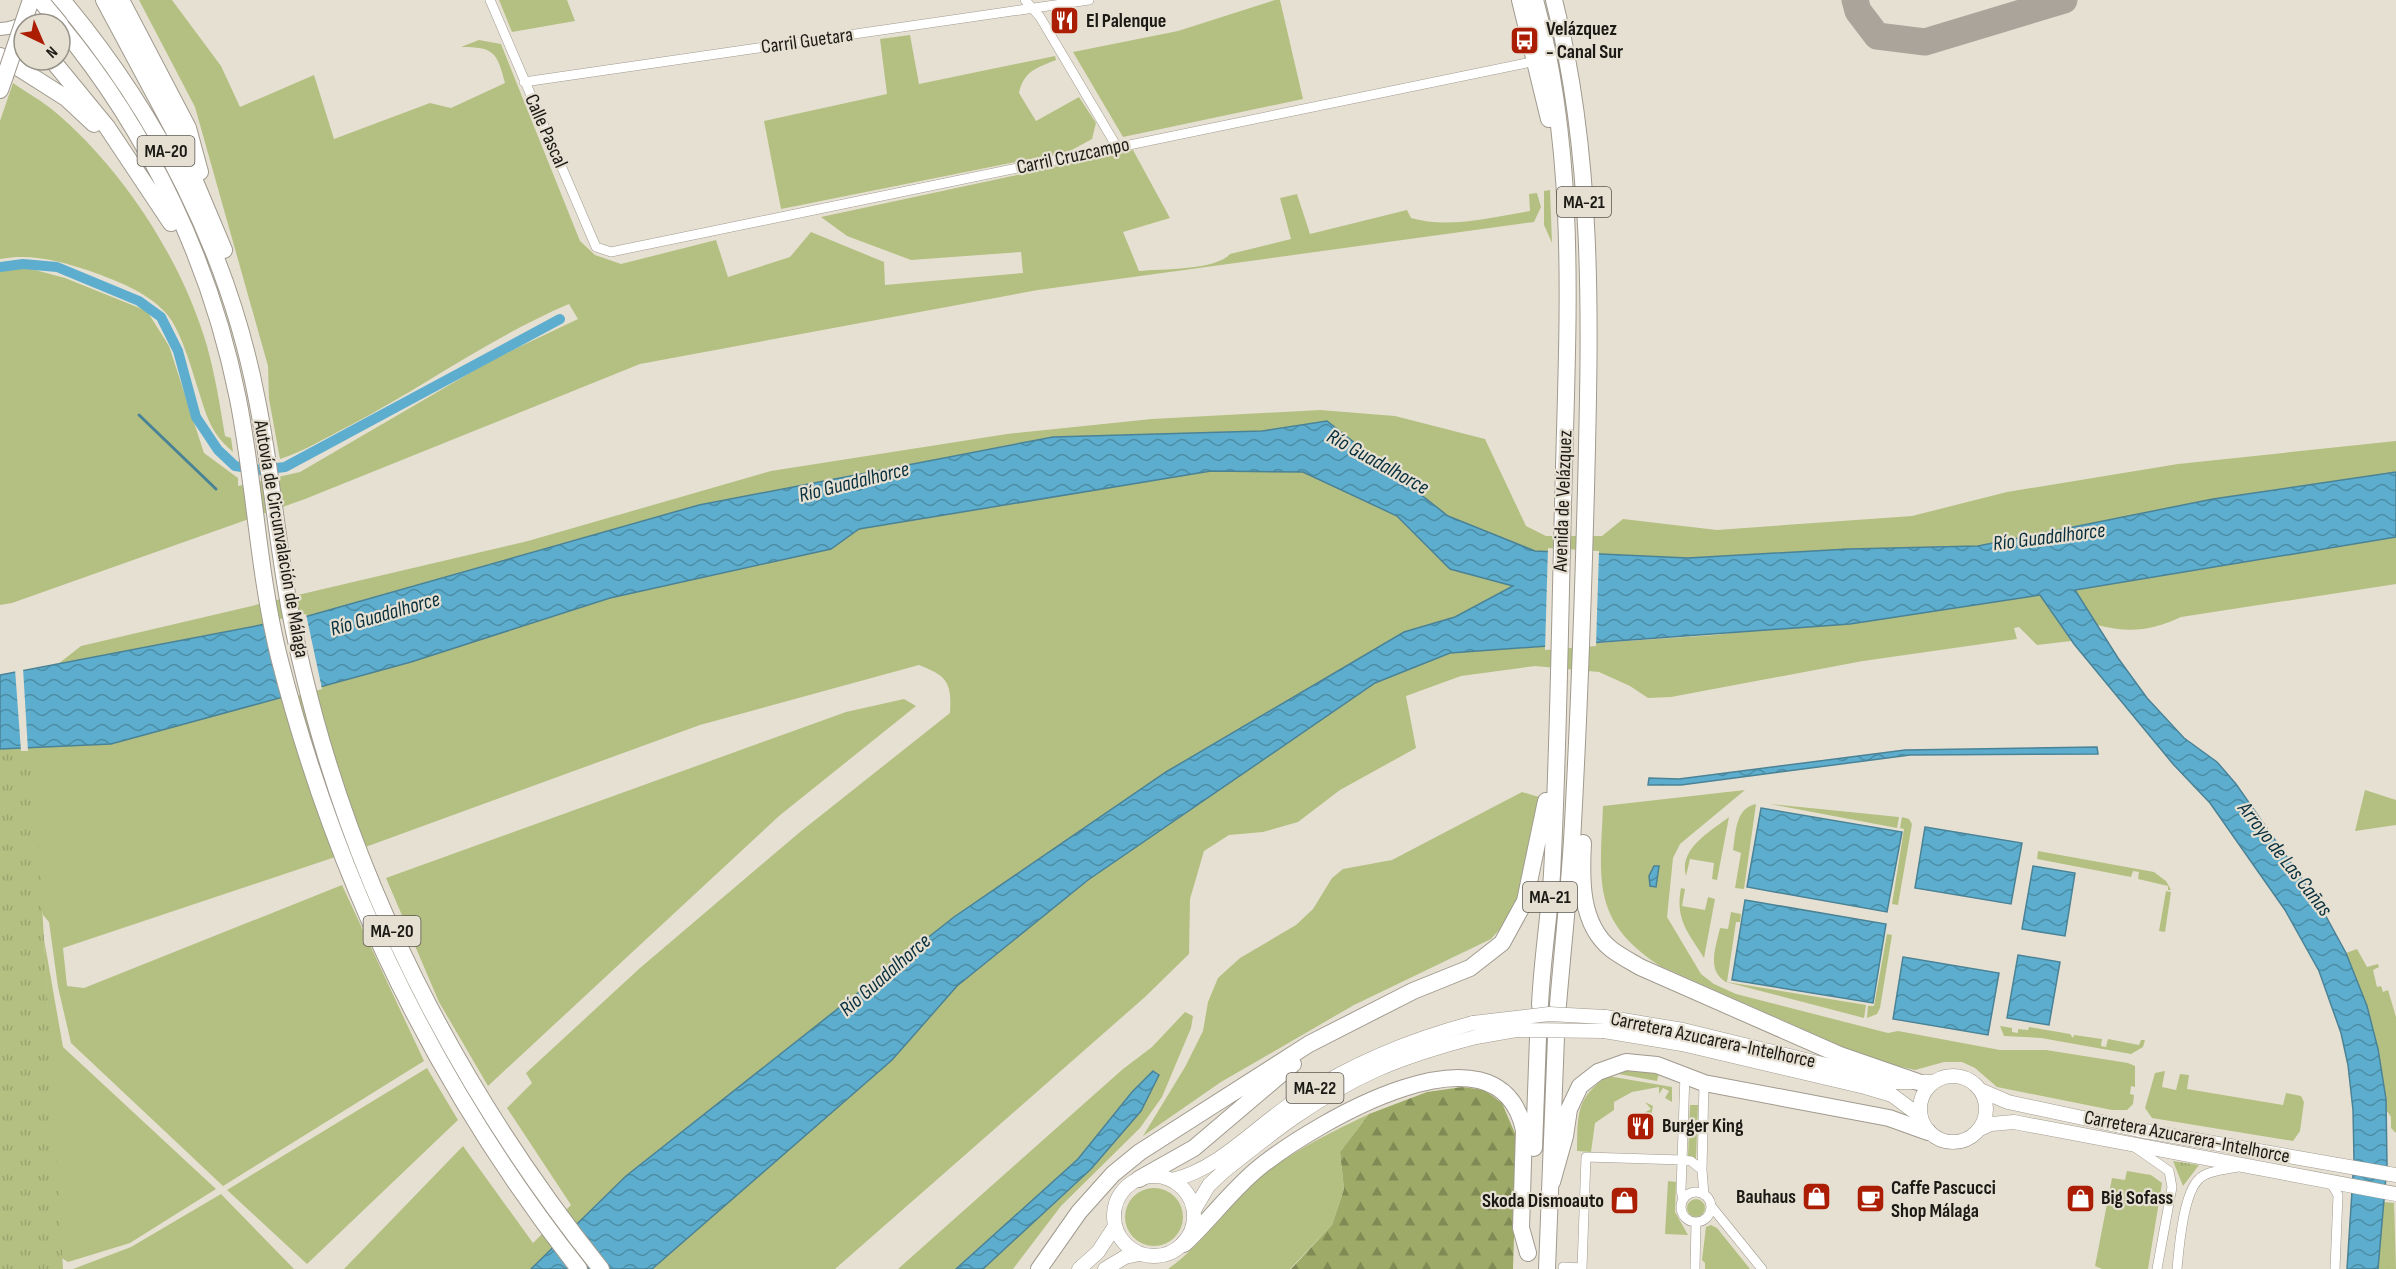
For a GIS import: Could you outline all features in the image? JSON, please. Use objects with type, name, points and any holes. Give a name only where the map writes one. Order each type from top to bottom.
[{"type":"highway","points":[[20,0],[0,57],[66,98],[133,163]]},
{"type":"highway","points":[[0,90],[31,0]]},
{"type":"highway","name":"Autovía de Circunvalación de Málaga","points":[[40,0],[50,12]]},
{"type":"highway","name":"Autovía de Circunvalación de Málaga","points":[[62,0],[87,29],[135,97],[172,162],[215,256],[258,401],[287,598],[299,654],[329,764],[376,893],[427,1004],[461,1066],[517,1155],[601,1269]]},
{"type":"highway","points":[[121,0],[188,128],[224,252],[224,284]]},
{"type":"highway","points":[[1520,0],[1536,61],[1554,150],[1558,240],[1566,260]]},
{"type":"highway","name":"Avenida de Velázquez","points":[[1535,0],[1548,47],[1558,108],[1564,171],[1566,260],[1566,406],[1556,750],[1548,772],[1551,789]]},
{"type":"highway","name":"Avenida de Velázquez","points":[[1549,1008],[1580,790],[1588,407],[1584,192],[1576,108],[1554,0]]},
{"type":"highway","points":[[107,7],[173,129],[213,219]]},
{"type":"highway","name":"Autovía de Circunvalación de Málaga","points":[[72,39],[117,101],[154,166],[194,250],[220,328],[239,403],[266,591],[278,652],[297,723],[342,856],[380,949],[441,1066],[503,1166],[579,1269]]},
{"type":"highway","points":[[63,72],[133,163],[205,283]]},
{"type":"highway","points":[[1039,1269],[1078,1212],[1113,1174],[1140,1152],[1266,1069],[1358,1018],[1470,968],[1502,943],[1525,901],[1551,789]]},
{"type":"highway","name":"MA-21","points":[[1549,1008],[1551,789]]},
{"type":"highway","points":[[1580,790],[1584,898],[1592,925],[1610,949],[1640,967],[1809,1041],[1926,1082]]},
{"type":"highway","points":[[1139,1179],[1194,1148],[1291,1065],[1358,1018]]},
{"type":"highway","points":[[1547,1035],[1555,1268]]},
{"type":"highway","points":[[1528,1261],[1547,1035]]},
{"type":"highway","points":[[1552,1182],[1565,1136],[1569,1109],[1580,1086],[1598,1072],[1626,1062],[1657,1065],[1704,1083],[1889,1118],[1928,1132]]},
{"type":"highway","points":[[1184,1244],[1259,1168],[1304,1135],[1375,1099],[1410,1088],[1461,1077],[1492,1082],[1514,1102],[1521,1116],[1524,1130],[1521,1228],[1528,1261]]},
{"type":"main road","name":"Carretera Azucarera-Intelhorce","points":[[1172,1180],[1195,1174],[1296,1100],[1335,1075],[1400,1044],[1473,1023],[1549,1008],[1682,1044],[1865,1087],[1892,1095],[1920,1116]]},
{"type":"main road","name":"Carretera Azucarera-Intelhorce","points":[[1194,1210],[1209,1185],[1223,1172],[1323,1099],[1354,1081],[1402,1059],[1476,1037],[1547,1035],[1604,1024],[1683,1030],[1896,1082],[1926,1082]]},
{"type":"main road","points":[[1946,1076],[1959,1076],[1971,1081],[1980,1090],[1986,1102],[1986,1115],[1980,1129],[1972,1137],[1960,1142],[1947,1142],[1928,1132],[1920,1116],[1920,1103],[1926,1082],[1946,1076]]},
{"type":"main road","name":"Carretera Azucarera-Intelhorce","points":[[1980,1090],[2008,1102],[2139,1130],[2394,1174]]},
{"type":"main road","name":"Carretera Azucarera-Intelhorce","points":[[1980,1129],[1991,1124],[2014,1122],[2391,1192]]},
{"type":"main road","name":"MA-22","points":[[1139,1179],[1160,1176],[1172,1180]]},
{"type":"main road","points":[[1139,1179],[1126,1187],[1118,1198],[1114,1212],[1115,1226],[1128,1247],[1139,1254]]},
{"type":"main road","points":[[1172,1180],[1187,1193],[1194,1210]]},
{"type":"main road","name":"MA-22","points":[[1184,1244],[1190,1235],[1194,1210]]},
{"type":"main road","points":[[1078,1269],[1098,1252],[1115,1226]]},
{"type":"main road","points":[[1105,1269],[1125,1257],[1139,1254],[1164,1256],[1184,1244]]},
{"type":"street","points":[[41,12],[56,0]]},
{"type":"street","name":"Calle Pascal","points":[[490,0],[596,247],[611,252]]},
{"type":"street","points":[[1025,0],[1033,8],[1074,71],[1117,147]]},
{"type":"street","name":"Carril Guetara","points":[[524,82],[1089,0]]},
{"type":"street","name":"Carril Cruzcampo","points":[[611,252],[1536,61]]},
{"type":"street","points":[[1685,1074],[1680,1190],[1683,1199],[1682,1213],[1687,1220],[1696,1223],[1709,1216],[1711,1206]]},
{"type":"street","points":[[1704,1083],[1702,1170],[1704,1195],[1762,1269]]},
{"type":"street","points":[[2134,1146],[2169,1171],[2172,1187],[2157,1269]]},
{"type":"street","points":[[1555,1268],[1582,1268],[1586,1157],[1691,1161],[1702,1170]]},
{"type":"street","points":[[2177,1269],[2186,1210],[2193,1186],[2200,1177],[2247,1166]]},
{"type":"street","points":[[2329,1180],[2338,1195],[2335,1269]]},
{"type":"street","points":[[1683,1199],[1691,1193],[1704,1195]]},
{"type":"street","points":[[1695,1269],[1696,1223]]},
{"type":"green space","points":[[139,0],[172,0],[221,66],[240,107],[314,75],[334,139],[430,103],[451,108],[505,83],[499,64],[492,53],[481,48],[461,47],[479,40],[501,44],[580,241],[595,255],[621,264],[716,240],[728,277],[790,257],[811,232],[884,262],[885,285],[1023,273],[1021,252],[911,260],[847,236],[821,217],[1133,150],[1170,218],[1123,232],[1139,271],[1201,266],[1223,259],[1230,254],[1291,239],[1280,198],[1297,194],[1310,234],[1407,210],[1411,218],[1440,222],[1470,221],[1530,211],[1529,194],[1537,193],[1541,207],[1534,222],[1038,290],[640,364],[305,499],[12,603],[0,605],[0,271],[24,267],[65,278],[147,311],[169,346],[204,453],[238,478],[238,486],[300,472],[494,359],[578,319],[569,304],[540,317],[484,347],[375,412],[306,449],[280,459],[269,399],[268,366],[195,107]]},
{"type":"green space","points":[[499,0],[567,0],[575,21],[512,32]]},
{"type":"green space","points":[[1280,0],[1303,99],[1123,137],[1073,52],[1178,31]]},
{"type":"green space","points":[[910,35],[919,84],[1055,56],[1056,60],[1037,68],[1028,75],[1019,93],[1036,121],[1079,97],[1096,123],[1092,139],[1070,151],[781,209],[764,121],[887,94],[880,39]]},
{"type":"green space","points":[[13,83],[54,111],[104,160],[147,218],[166,249],[196,314],[207,346],[225,436],[231,438],[233,452],[219,438],[210,424],[189,360],[171,320],[150,299],[120,283],[68,264],[23,257],[0,259],[0,121]]},
{"type":"green space","points":[[1550,190],[1552,243],[1544,225],[1544,191]]},
{"type":"green space","points":[[1320,410],[1395,416],[1485,439],[1526,526],[1546,536],[1602,536],[1623,519],[1717,530],[1912,516],[2007,492],[2178,464],[2396,441],[2396,472],[2213,499],[1978,546],[1848,549],[1688,558],[1535,551],[1448,516],[1327,421],[1262,431],[1053,437],[699,505],[308,616],[58,664],[81,646],[528,541],[771,471],[1007,434],[1152,419]]},
{"type":"green space","points":[[1211,471],[1303,472],[1397,516],[1450,569],[1513,586],[1455,617],[1404,632],[1166,772],[954,917],[626,1176],[531,1269],[344,1269],[463,1146],[533,1243],[571,1205],[507,1108],[532,1083],[526,1073],[640,968],[800,832],[950,713],[950,694],[942,677],[919,665],[700,725],[371,845],[63,948],[67,986],[84,988],[342,885],[424,1061],[223,1186],[71,1043],[58,987],[49,922],[43,915],[0,749],[111,744],[411,662],[610,598],[831,549],[859,529]]},
{"type":"green space","points":[[2396,537],[2396,584],[2181,617],[2150,628],[2130,630],[2097,625],[2075,589]]},
{"type":"green space","points":[[2040,595],[2071,641],[2037,645],[2019,627],[2014,628],[2017,639],[1863,661],[1671,697],[1648,698],[1630,686],[1599,672],[1535,666],[1461,676],[1406,696],[1416,748],[1340,790],[1298,822],[1263,832],[1229,835],[1204,851],[1190,899],[1189,954],[1145,997],[835,1269],[652,1269],[892,1060],[957,986],[1088,880],[1375,683],[1450,653],[1715,635]]},
{"type":"green space","points":[[904,699],[916,706],[779,816],[488,1086],[439,1002],[386,878],[846,712]]},
{"type":"green space","points":[[33,748],[63,1269],[0,1269],[0,749]]},
{"type":"green space","points":[[1745,790],[1680,844],[1673,858],[1667,917],[1701,974],[1714,984],[1736,994],[1888,1033],[1898,1031],[2000,1050],[2046,1050],[2128,1063],[2135,1066],[2135,1087],[2131,1086],[2130,1094],[2134,1095],[2133,1104],[2127,1110],[2112,1110],[1997,1087],[1975,1068],[1962,1062],[1944,1062],[1915,1070],[1875,1061],[1660,966],[1638,949],[1622,933],[1604,897],[1601,856],[1603,806]]},
{"type":"green space","points":[[2365,790],[2396,800],[2396,825],[2355,831]]},
{"type":"green space","points":[[1522,792],[1539,797],[1533,843],[1510,918],[1491,939],[1354,1005],[1221,1082],[1143,1136],[1185,1067],[1203,1031],[1208,1002],[1218,978],[1240,958],[1296,925],[1313,909],[1332,878],[1343,869],[1392,860]]},
{"type":"green space","points":[[1756,804],[1744,889],[1735,888],[1741,853],[1733,850],[1736,829],[1744,810]]},
{"type":"green space","points":[[1770,804],[1899,817],[1897,828]]},
{"type":"green space","points":[[1729,817],[1717,880],[1712,879],[1714,863],[1690,859],[1686,876],[1685,866],[1691,849]]},
{"type":"green space","points":[[1902,817],[1909,819],[1912,824],[1898,905],[1892,904],[1904,829],[1900,828]]},
{"type":"green space","points":[[2038,851],[2154,872],[2166,881],[2171,890],[2168,890],[2168,886],[2138,879],[2139,872],[2133,871],[2131,877],[2037,859]]},
{"type":"green space","points":[[1681,888],[1685,889],[1682,906],[1705,910],[1708,897],[1715,899],[1704,958],[1681,917]]},
{"type":"green space","points":[[2166,891],[2171,892],[2165,932],[2159,931]]},
{"type":"green space","points":[[1731,912],[1741,914],[1740,922],[1736,922],[1727,982],[1866,1005],[1864,1018],[1726,982],[1716,971],[1714,958],[1720,928],[1728,929]]},
{"type":"green space","points":[[1887,934],[1892,935],[1880,1008],[1877,1014],[1867,1018],[1868,1006],[1874,1006]]},
{"type":"green space","points":[[44,939],[63,1047],[216,1189],[130,1243],[68,1262],[60,1257]]},
{"type":"green space","points":[[2357,949],[2367,967],[2378,964],[2379,967],[2373,970],[2377,987],[2381,986],[2383,992],[2388,990],[2396,1017],[2396,1133],[2391,1128],[2391,1117],[2387,1111],[2382,1070],[2373,1031],[2346,953]]},
{"type":"green space","points":[[1185,1012],[1193,1016],[1191,1028],[1162,1097],[1140,1128],[1061,1206],[1013,1269],[983,1269],[1091,1169],[1159,1074],[1153,1071],[1132,1092],[1078,1159],[956,1269],[898,1269],[1123,1069],[1152,1047]]},
{"type":"green space","points":[[2000,1026],[2012,1028],[2012,1032],[2018,1033],[2018,1029],[2028,1030],[2029,1027],[2070,1034],[2073,1038],[2074,1035],[2102,1039],[2101,1046],[2106,1047],[2108,1039],[2139,1045],[2141,1040],[2145,1040],[2143,1047],[2131,1054],[2041,1038],[2004,1036]]},
{"type":"green space","points":[[427,1068],[458,1120],[307,1264],[227,1190]]},
{"type":"green space","points":[[1627,1070],[1659,1073],[1657,1081],[1613,1073]]},
{"type":"green space","points":[[2165,1071],[2162,1087],[2176,1090],[2180,1074],[2189,1075],[2187,1089],[2283,1105],[2286,1093],[2301,1096],[2304,1102],[2300,1131],[2293,1141],[2152,1118],[2145,1108],[2155,1073]]},
{"type":"green space","points":[[1608,1076],[1672,1087],[1672,1102],[1665,1098],[1669,1091],[1663,1088],[1659,1094],[1659,1087],[1632,1092],[1614,1102],[1614,1110],[1595,1123],[1591,1152],[1577,1151],[1580,1108],[1589,1092]]},
{"type":"green space","points":[[1462,1087],[1484,1090],[1502,1103],[1517,1138],[1513,1269],[1291,1269],[1332,1225],[1344,1189],[1340,1152],[1369,1114],[1427,1092]]},
{"type":"green space","points":[[1645,1102],[1653,1106],[1650,1122],[1634,1122],[1640,1115],[1651,1109]]},
{"type":"green space","points":[[1690,1105],[1698,1105],[1696,1159],[1688,1156]]},
{"type":"green space","points":[[1369,1114],[1340,1152],[1344,1189],[1332,1225],[1290,1269],[1168,1269],[1194,1247],[1239,1197],[1264,1174],[1328,1134]]},
{"type":"green space","points":[[2173,1161],[2199,1165],[2183,1186]]},
{"type":"green space","points":[[2127,1171],[2151,1175],[2162,1183],[2148,1269],[2102,1269],[2095,1266],[2112,1178],[2125,1180]]},
{"type":"green space","points":[[1668,1181],[1676,1182],[1675,1212],[1688,1235],[1665,1234]]},
{"type":"green space","points":[[1148,1188],[1160,1188],[1175,1196],[1183,1211],[1183,1223],[1175,1238],[1160,1246],[1148,1246],[1133,1238],[1125,1223],[1125,1211],[1133,1196]]},
{"type":"green space","points":[[221,1194],[294,1269],[73,1269],[131,1247]]},
{"type":"green space","points":[[1696,1199],[1702,1202],[1705,1208],[1702,1214],[1696,1217],[1690,1214],[1687,1208],[1690,1202]]},
{"type":"green space","points":[[2394,1201],[2396,1269],[2388,1269],[2388,1260]]},
{"type":"green space","points":[[2384,1202],[2394,1203],[2388,1269],[2378,1269]]},
{"type":"green space","points":[[1711,1225],[1717,1228],[1750,1269],[1705,1269],[1705,1263],[1702,1260],[1706,1227]]},
{"type":"water","points":[[1327,421],[1448,516],[1535,551],[1688,558],[1848,549],[1978,546],[2213,499],[2396,472],[2396,537],[2075,590],[2118,658],[2147,698],[2184,738],[2217,762],[2236,784],[2317,900],[2346,953],[2367,1006],[2378,1049],[2386,1099],[2387,1165],[2378,1269],[2347,1269],[2354,1160],[2353,1110],[2348,1065],[2341,1033],[2319,971],[2285,910],[2210,803],[2173,764],[2074,644],[2040,595],[1850,624],[1450,653],[1375,683],[1088,880],[957,986],[892,1060],[652,1269],[531,1269],[626,1176],[954,917],[1166,772],[1404,632],[1455,617],[1513,586],[1450,569],[1397,516],[1303,472],[1211,471],[859,529],[831,549],[610,598],[411,662],[111,744],[0,749],[0,675],[308,616],[699,505],[1053,437],[1262,431]]},
{"type":"water","points":[[2097,747],[2098,754],[1910,755],[1681,785],[1648,785],[1649,778],[1679,779],[1905,750]]},
{"type":"water","points":[[1761,808],[1902,832],[1887,912],[1747,887]]},
{"type":"water","points":[[1925,827],[2022,843],[2011,904],[1915,888]]},
{"type":"water","points":[[1654,866],[1659,866],[1656,887],[1650,886],[1649,876]]},
{"type":"water","points":[[2033,866],[2075,873],[2065,936],[2022,929]]},
{"type":"water","points":[[1745,900],[1886,924],[1873,1003],[1732,980]]},
{"type":"water","points":[[2018,955],[2060,962],[2049,1025],[2007,1018]]},
{"type":"water","points":[[1903,957],[1999,973],[1988,1035],[1893,1019]]},
{"type":"water","points":[[1153,1071],[1159,1075],[1141,1111],[1091,1169],[983,1269],[956,1269],[1078,1159],[1132,1092]]},
{"type":"pier","points":[[1548,548],[1599,551],[1596,646],[1545,650]]},
{"type":"pier","points":[[306,614],[322,689],[286,699],[270,621]]},
{"type":"pier","points":[[23,668],[28,751],[21,751],[15,669]]},
{"type":"waterway","points":[[0,267],[23,264],[57,267],[139,301],[161,317],[178,351],[196,417],[218,450],[235,466],[261,470],[285,467],[560,319]]},
{"type":"waterway","points":[[139,415],[216,489]]},
{"type":"taxiway","points":[[1855,0],[1858,11],[1877,36],[1925,42],[2064,0]]},
{"type":"place","name":"El Palenque","points":[[1065,21]]},
{"type":"place","name":"Velázquez - Canal Sur","points":[[1525,41]]},
{"type":"place","name":"Burger King","points":[[1641,1126]]},
{"type":"place","name":"Bauhaus","points":[[1817,1197]]},
{"type":"place","name":"Big Sofass","points":[[2080,1198]]},
{"type":"place","name":"Caffe Pascucci Shop Málaga","points":[[1870,1199]]},
{"type":"place","name":"Skoda Dismoauto","points":[[1625,1201]]},
{"type":"water label","name":"Río Guadalhorce","points":[[1378,462]]},
{"type":"water label","name":"Río Guadalhorce","points":[[854,482]]},
{"type":"water label","name":"Río Guadalhorce","points":[[2049,537]]},
{"type":"water label","name":"Río Guadalhorce","points":[[385,614]]},
{"type":"water label","name":"Arroyo de Las Cañas","points":[[2285,859]]},
{"type":"water label","name":"Río Guadalhorce","points":[[885,975]]}]
